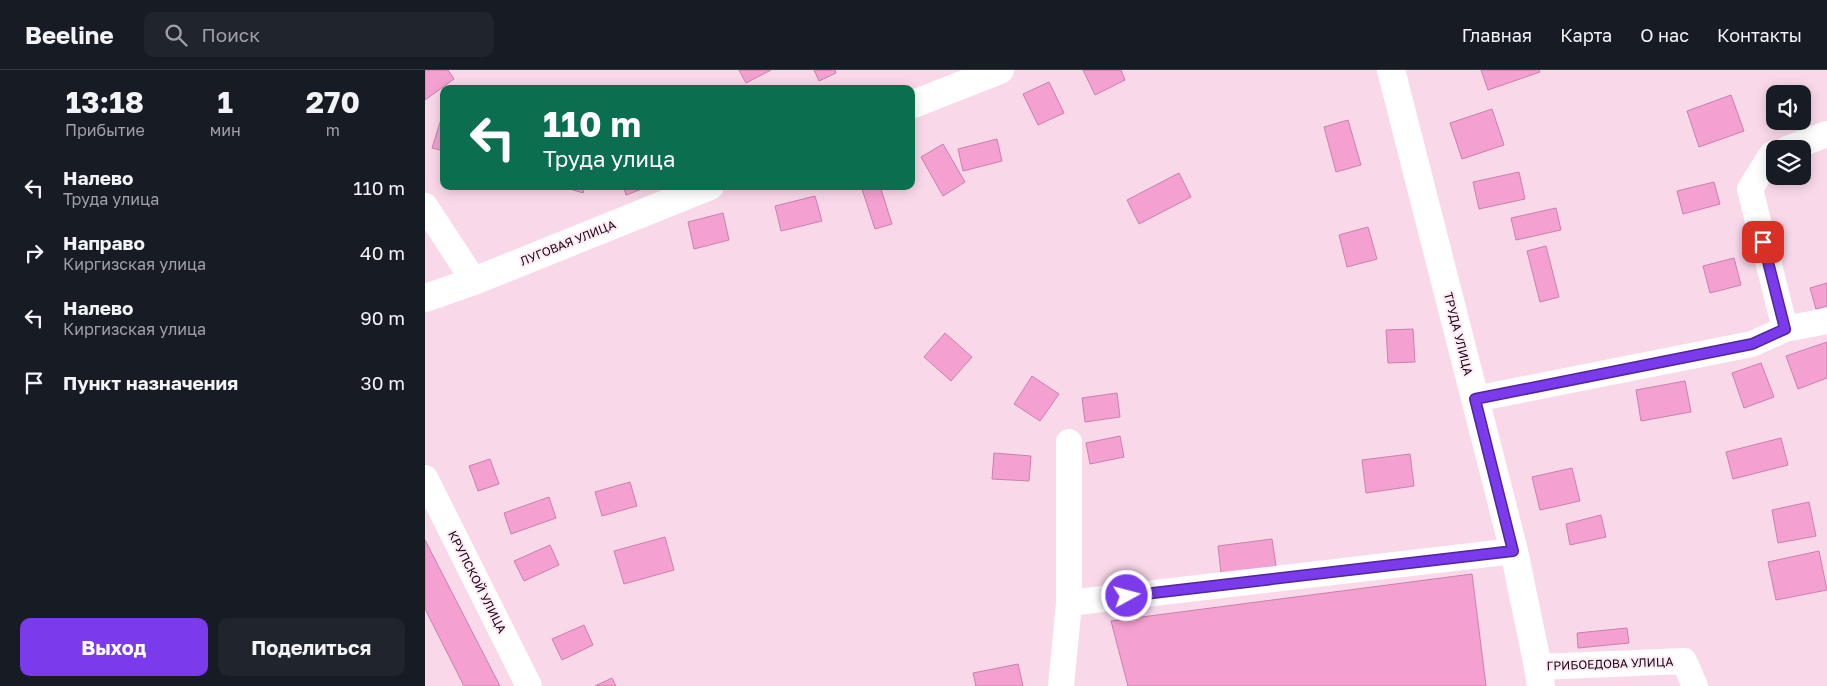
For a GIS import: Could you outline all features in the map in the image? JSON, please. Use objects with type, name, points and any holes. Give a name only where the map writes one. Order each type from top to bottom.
[{"type":"street","points":[[915,104],[1000,70]]},
{"type":"street","name":"ТРУДА УЛИЦА","points":[[1391,70],[1513,551],[1539,676]]},
{"type":"street","points":[[1811,140],[1827,134]]},
{"type":"street","points":[[1766,163],[1750,189],[1785,329]]},
{"type":"street","name":"ЛУГОВАЯ УЛИЦА","points":[[425,298],[474,281],[700,190]]},
{"type":"street","points":[[425,206],[474,281]]},
{"type":"street","points":[[1475,399],[1752,344],[1785,329],[1827,321]]},
{"type":"street","points":[[1061,686],[1069,603],[1069,442]]},
{"type":"street","name":"КРУПСКОЙ УЛИЦА","points":[[425,478],[529,686]]},
{"type":"street","points":[[1069,603],[1513,551]]},
{"type":"street","name":"ГРИБОЕДОВА УЛИЦА","points":[[1539,676],[1684,661],[1695,686]]},
{"type":"building","points":[[425,70],[448,70],[454,79],[446,85],[440,85],[440,89],[425,100]]},
{"type":"building","points":[[739,70],[771,70],[746,83]]},
{"type":"building","points":[[814,70],[835,70],[836,73],[819,81]]},
{"type":"building","points":[[1083,70],[1121,70],[1125,80],[1095,95]]},
{"type":"building","points":[[1481,70],[1539,70],[1540,72],[1488,90]]},
{"type":"building","points":[[1049,82],[1064,113],[1038,125],[1023,94]]},
{"type":"building","points":[[1731,95],[1744,131],[1699,147],[1687,111]]},
{"type":"building","points":[[1492,109],[1504,145],[1462,159],[1450,123]]},
{"type":"building","points":[[1348,120],[1361,165],[1336,172],[1324,127]]},
{"type":"building","points":[[440,123],[440,150],[432,148]]},
{"type":"building","points":[[997,139],[1002,161],[963,171],[958,149]]},
{"type":"building","points":[[943,144],[965,182],[943,196],[921,157]]},
{"type":"building","points":[[1519,172],[1525,199],[1479,209],[1473,182]]},
{"type":"building","points":[[1179,173],[1191,197],[1139,224],[1127,200]]},
{"type":"building","points":[[1714,182],[1720,204],[1683,214],[1677,191]]},
{"type":"building","points":[[573,190],[584,190],[583,193]]},
{"type":"building","points":[[624,190],[639,190],[626,195]]},
{"type":"building","points":[[862,190],[881,190],[892,224],[875,229]]},
{"type":"building","points":[[815,196],[822,221],[781,231],[775,206]]},
{"type":"building","points":[[1556,208],[1561,230],[1516,240],[1511,218]]},
{"type":"building","points":[[723,213],[729,240],[694,249],[688,222]]},
{"type":"building","points":[[1368,227],[1377,259],[1347,267],[1339,235]]},
{"type":"building","points":[[1546,246],[1559,297],[1540,302],[1527,251]]},
{"type":"building","points":[[1734,258],[1741,285],[1710,293],[1703,266]]},
{"type":"building","points":[[1827,283],[1827,306],[1816,309],[1810,288]]},
{"type":"building","points":[[1413,329],[1415,362],[1388,363],[1386,330]]},
{"type":"building","points":[[945,333],[972,357],[951,381],[924,357]]},
{"type":"building","points":[[1827,342],[1827,378],[1798,389],[1786,356]]},
{"type":"building","points":[[1761,363],[1774,397],[1744,408],[1732,373]]},
{"type":"building","points":[[1032,376],[1059,394],[1040,421],[1014,404]]},
{"type":"building","points":[[1685,381],[1691,412],[1641,421],[1636,390]]},
{"type":"building","points":[[1117,393],[1120,417],[1085,422],[1082,398]]},
{"type":"building","points":[[1120,436],[1124,457],[1090,464],[1086,443]]},
{"type":"building","points":[[1781,438],[1788,465],[1733,479],[1726,452]]},
{"type":"building","points":[[994,453],[1031,456],[1029,481],[992,479]]},
{"type":"building","points":[[1410,454],[1414,486],[1366,493],[1362,460]]},
{"type":"building","points":[[490,459],[499,484],[478,491],[469,466]]},
{"type":"building","points":[[1572,468],[1580,501],[1540,510],[1532,477]]},
{"type":"building","points":[[630,482],[637,506],[602,516],[595,492]]},
{"type":"building","points":[[549,497],[556,518],[511,534],[504,513]]},
{"type":"building","points":[[1809,502],[1816,536],[1778,543],[1772,510]]},
{"type":"building","points":[[1601,515],[1606,537],[1570,545],[1566,524]]},
{"type":"building","points":[[665,537],[674,570],[624,584],[614,551]]},
{"type":"building","points":[[1272,539],[1276,566],[1221,573],[1218,546]]},
{"type":"building","points":[[425,540],[500,686],[464,686],[425,609]]},
{"type":"building","points":[[550,545],[559,565],[524,581],[514,561]]},
{"type":"building","points":[[1819,551],[1827,590],[1776,600],[1768,562]]},
{"type":"building","points":[[1472,574],[1486,686],[1128,686],[1111,621]]},
{"type":"building","points":[[584,625],[593,645],[562,660],[552,639]]},
{"type":"building","points":[[1627,628],[1629,643],[1578,648],[1577,633]]},
{"type":"building","points":[[1018,664],[1023,686],[976,686],[973,673]]},
{"type":"building","points":[[612,678],[616,686],[595,686]]},
{"type":"route","points":[[1127,596],[1513,551],[1475,399],[1752,344],[1785,329],[1763,242]]}]
